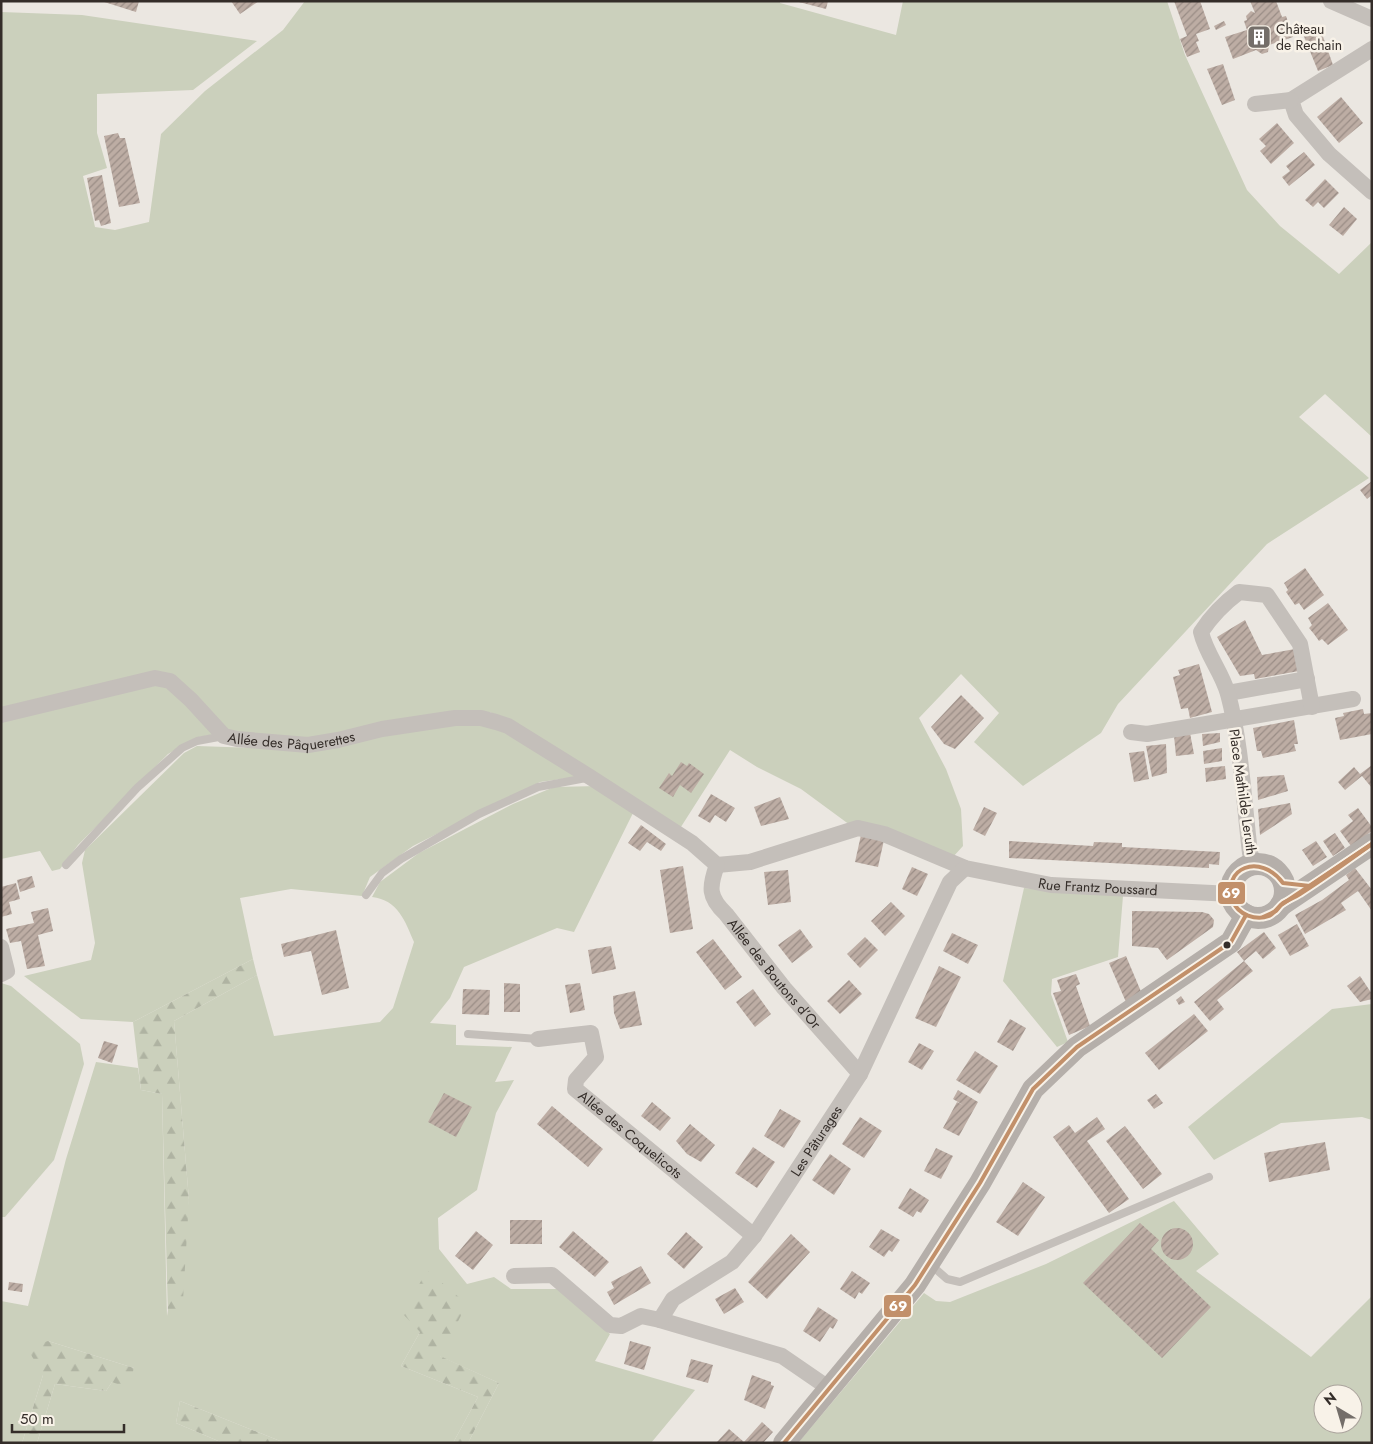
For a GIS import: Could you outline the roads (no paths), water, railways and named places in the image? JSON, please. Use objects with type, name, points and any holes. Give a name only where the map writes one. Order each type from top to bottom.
[{"type":"street","points":[[1331,1],[1372,18]]},
{"type":"street","points":[[1255,104],[1292,100],[1372,49]]},
{"type":"street","points":[[1292,100],[1296,115],[1329,154],[1372,192]]},
{"type":"street","name":"Place Mathilde Leruth","points":[[1255,865],[1250,853],[1233,718],[1228,693],[1216,665],[1204,645],[1201,632],[1210,617],[1239,592],[1267,595],[1300,644],[1312,707]]},
{"type":"street","name":"Allée des Pâquerettes","points":[[1,715],[155,678],[170,682],[191,700],[224,736],[273,744],[308,745],[437,721],[481,718],[508,726],[692,843],[717,864]]},
{"type":"street","points":[[1228,693],[1307,679]]},
{"type":"street","name":"Place Mathilde Leruth","points":[[1131,732],[1147,734],[1353,699]]},
{"type":"street","points":[[717,864],[750,862],[858,828],[884,834],[965,868]]},
{"type":"street","points":[[1281,905],[1284,898],[1284,883],[1272,869],[1255,865],[1247,867],[1235,878],[1232,894],[1236,906],[1246,915],[1260,918],[1268,916],[1281,905],[1372,844]]},
{"type":"street","name":"Allée des Boutons d’Or","points":[[717,864],[712,878],[711,893],[716,904],[784,988],[860,1074]]},
{"type":"street","name":"Rue Frantz Poussard","points":[[965,868],[1051,885],[1232,894]]},
{"type":"street","name":"Les Pâturages","points":[[660,1320],[674,1299],[732,1262],[754,1236],[860,1074],[950,882],[965,868]]},
{"type":"street","points":[[1284,883],[1310,886]]},
{"type":"street","points":[[784,1443],[915,1285],[1038,1083],[1077,1047],[1230,942],[1246,915]]},
{"type":"street","points":[[1,947],[7,971],[1,974]]},
{"type":"street","name":"Allée des Coquelicots","points":[[538,1039],[591,1033],[596,1057],[576,1080],[575,1089],[754,1236]]},
{"type":"street","points":[[514,1276],[552,1275],[610,1325],[621,1326],[641,1316],[782,1356],[830,1389]]},
{"type":"lane","points":[[66,865],[143,783],[182,748],[197,741],[224,736]]},
{"type":"lane","points":[[366,895],[382,873],[401,859],[479,814],[538,787],[590,777]]},
{"type":"lane","points":[[468,1034],[538,1039]]},
{"type":"lane","points":[[929,1264],[948,1279],[960,1282],[1209,1177]]},
{"type":"place","name":"Château de Rechain","points":[[1259,37]]}]
